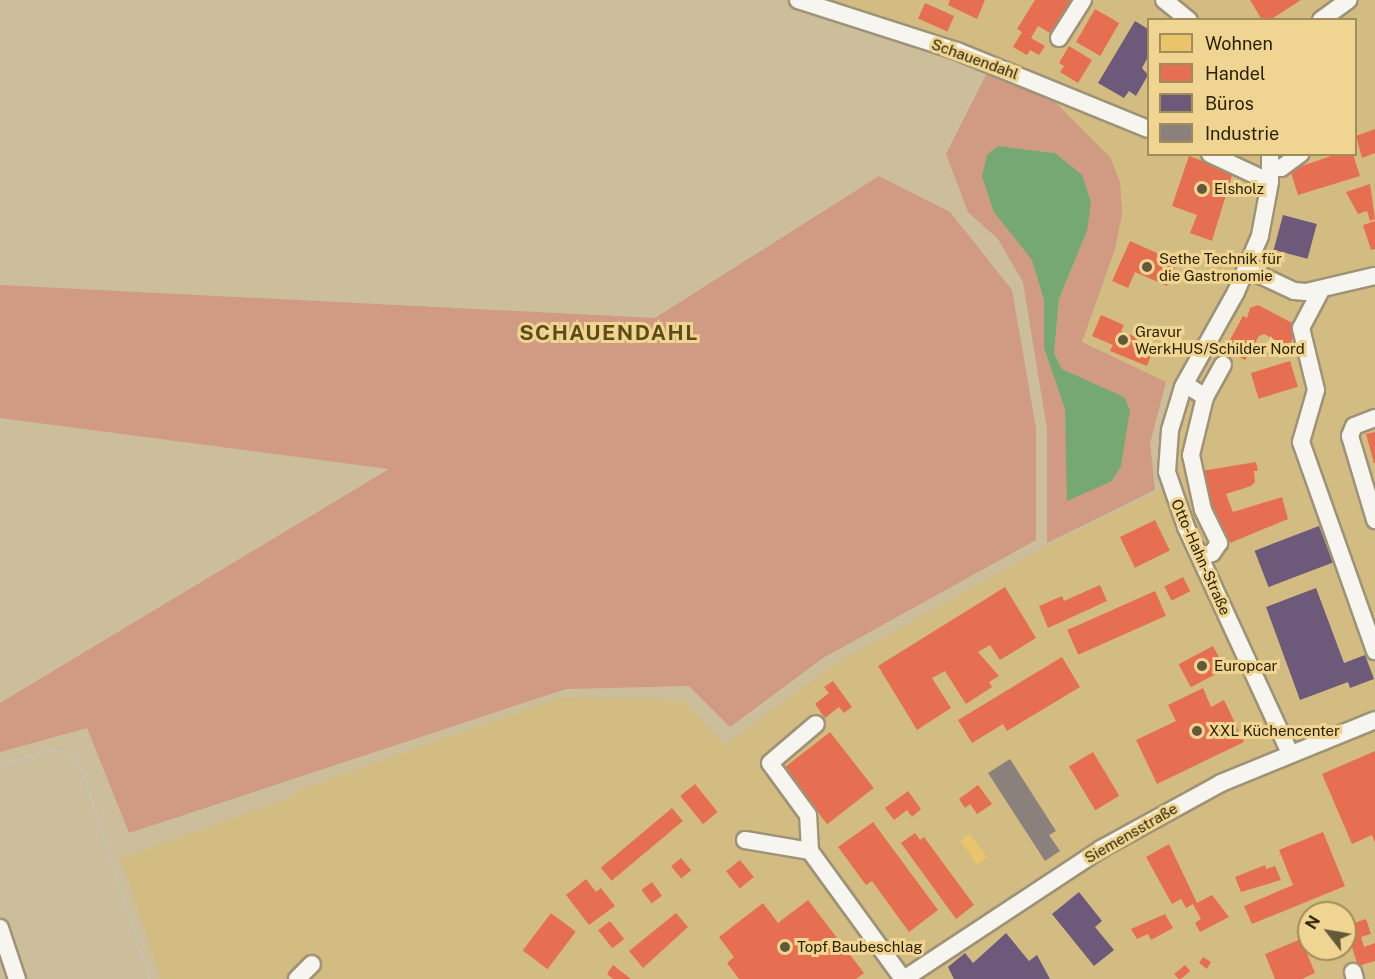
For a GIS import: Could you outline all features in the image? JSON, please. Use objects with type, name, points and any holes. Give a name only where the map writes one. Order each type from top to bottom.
[{"type":"street","name":"Schauendahl","points":[[798,0],[957,51],[1147,128]]},
{"type":"street","points":[[1059,38],[1083,0]]},
{"type":"street","points":[[1164,0],[1186,18]]},
{"type":"street","points":[[1324,18],[1349,0]]},
{"type":"street","points":[[1219,156],[1270,168],[1281,168],[1297,156]]},
{"type":"street","name":"Otto-Hahn-Straße","points":[[1270,168],[1262,227],[1247,269],[1185,384],[1170,430],[1167,472],[1201,557],[1290,753]]},
{"type":"street","points":[[1247,269],[1294,291],[1320,292],[1375,276]]},
{"type":"street","points":[[1320,292],[1301,328],[1316,390],[1301,442],[1375,651]]},
{"type":"street","points":[[1201,557],[1212,553],[1219,543],[1203,510],[1191,455],[1205,397],[1223,365]]},
{"type":"street","points":[[1185,384],[1205,397]]},
{"type":"street","points":[[1375,418],[1354,426],[1350,436],[1375,520]]},
{"type":"street","name":"Siemensstraße","points":[[810,851],[903,979],[1101,849],[1221,783],[1375,720]]},
{"type":"street","points":[[745,840],[810,851],[808,815],[770,763],[816,724]]},
{"type":"street","points":[[0,928],[17,979]]},
{"type":"street","points":[[297,979],[312,964]]},
{"type":"path","points":[[0,766],[49,750],[67,752],[78,759],[150,979]]},
{"type":"shaded area","points":[[781,0],[1375,0],[1375,979],[161,979],[121,859],[299,794],[296,791],[562,697],[684,701],[725,745],[831,667],[1050,544],[1175,483],[1175,432],[1186,392],[1082,342],[1115,249],[1122,214],[1110,157],[1053,100],[956,54]]},
{"type":"shaded area","points":[[990,67],[1053,100],[1110,157],[1120,182],[1122,214],[1115,249],[1082,342],[1166,382],[1150,443],[1155,490],[1047,543],[1047,429],[1023,282],[998,239],[968,212],[946,154]],"holes":[[[998,146],[1055,153],[1087,231],[1059,299],[1054,353],[1062,369],[1124,397],[1068,501],[1065,409],[1044,348],[1044,300]]]},
{"type":"shaded area","points":[[998,146],[1055,153],[1082,175],[1091,202],[1087,231],[1059,299],[1054,353],[1062,369],[1124,397],[1130,410],[1121,466],[1112,481],[1067,501],[1065,409],[1044,348],[1044,300],[1032,260],[994,212],[982,176],[987,155]]},
{"type":"shaded area","points":[[879,176],[950,212],[1012,290],[1036,428],[1036,540],[823,658],[730,727],[689,686],[566,689],[129,833],[87,728],[0,752],[0,703],[389,469],[0,418],[0,285],[655,318]]},
{"type":"building: Wohnen","points":[[970,834],[987,857],[977,865],[960,841]]},
{"type":"building: Handel","points":[[950,0],[985,0],[977,19],[948,5]]},
{"type":"building: Handel","points":[[1035,0],[1077,0],[1055,36],[1038,26],[1031,38],[1045,46],[1039,55],[1030,50],[1027,55],[1013,47],[1022,32],[1017,29]]},
{"type":"building: Handel","points":[[1250,0],[1301,0],[1273,18],[1261,18]]},
{"type":"building: Handel","points":[[925,3],[954,16],[947,32],[918,19]]},
{"type":"building: Handel","points":[[1095,9],[1119,23],[1100,56],[1076,42]]},
{"type":"building: Handel","points":[[1069,46],[1092,60],[1078,83],[1060,72],[1064,66],[1059,63]]},
{"type":"building: Handel","points":[[1375,129],[1375,153],[1362,158],[1357,136]]},
{"type":"building: Handel","name":"Elsholz","points":[[1189,156],[1233,172],[1212,241],[1190,233],[1197,215],[1172,206]]},
{"type":"building: Handel","points":[[1331,156],[1354,156],[1360,176],[1298,195],[1290,170]]},
{"type":"building: Handel","points":[[1370,184],[1375,219],[1370,221],[1367,211],[1358,214],[1346,192]]},
{"type":"building: Handel","points":[[1375,221],[1375,249],[1371,250],[1363,225]]},
{"type":"building: Handel","name":"Sethe Technik für die Gastronomie","points":[[1130,241],[1177,262],[1167,286],[1135,272],[1128,288],[1112,281]]},
{"type":"building: Handel","points":[[1258,305],[1300,327],[1288,347],[1264,334],[1259,336],[1245,360],[1225,349],[1243,316],[1247,318],[1250,308]]},
{"type":"building: Handel","name":"Gravur WerkHUS/Schilder Nord","points":[[1101,315],[1124,325],[1121,331],[1155,345],[1147,366],[1110,351],[1113,345],[1092,336]]},
{"type":"building: Handel","points":[[1290,361],[1298,387],[1259,399],[1251,373]]},
{"type":"building: Handel","points":[[1375,432],[1375,463],[1374,463],[1366,434]]},
{"type":"building: Handel","points":[[1256,462],[1258,471],[1254,471],[1255,482],[1251,486],[1226,494],[1233,512],[1282,497],[1288,519],[1230,543],[1206,499],[1201,471]]},
{"type":"building: Handel","points":[[1155,520],[1170,551],[1135,568],[1120,537]]},
{"type":"building: Handel","points":[[1183,577],[1190,591],[1172,601],[1164,587]]},
{"type":"building: Handel","points":[[1100,585],[1107,601],[1048,628],[1039,606],[1062,596],[1064,601]]},
{"type":"building: Handel","points":[[1005,587],[1036,638],[1000,660],[990,645],[978,652],[999,676],[989,682],[992,687],[966,704],[945,671],[932,678],[951,708],[917,730],[878,666]]},
{"type":"building: Handel","points":[[1155,591],[1166,616],[1078,655],[1067,630]]},
{"type":"building: Handel","name":"Europcar","points":[[1213,646],[1225,669],[1191,687],[1179,664]]},
{"type":"building: Handel","points":[[1062,657],[1080,687],[1007,731],[1003,724],[972,743],[958,720]]},
{"type":"building: Handel","points":[[833,681],[852,707],[844,713],[839,707],[825,718],[815,704],[829,693],[824,687]]},
{"type":"building: Handel","name":"XXL Küchencenter","points":[[1203,688],[1211,707],[1224,700],[1244,742],[1157,784],[1136,740],[1176,721],[1168,705]]},
{"type":"building: Handel","points":[[830,732],[874,788],[827,824],[784,768]]},
{"type":"building: Handel","points":[[1375,751],[1375,843],[1372,835],[1352,844],[1322,774]]},
{"type":"building: Handel","points":[[1093,752],[1119,796],[1095,810],[1069,766]]},
{"type":"building: Handel","points":[[695,784],[718,812],[703,824],[680,796]]},
{"type":"building: Handel","points":[[978,785],[992,804],[977,814],[970,804],[965,808],[959,799]]},
{"type":"building: Handel","points":[[908,791],[921,809],[912,817],[907,810],[894,820],[885,808]]},
{"type":"building: Handel","points":[[672,808],[683,821],[612,881],[601,868]]},
{"type":"building: Handel","points":[[873,822],[938,910],[909,932],[872,881],[866,885],[838,847]]},
{"type":"building: Handel","points":[[1323,832],[1345,886],[1308,901],[1297,901],[1297,906],[1252,924],[1244,906],[1293,885],[1279,850]]},
{"type":"building: Handel","points":[[915,833],[920,840],[924,837],[974,905],[956,919],[901,843]]},
{"type":"building: Handel","points":[[1169,844],[1197,903],[1212,895],[1229,917],[1200,932],[1195,923],[1201,919],[1193,904],[1186,908],[1181,899],[1172,904],[1146,857]]},
{"type":"building: Handel","points":[[681,858],[691,870],[681,879],[671,866]]},
{"type":"building: Handel","points":[[740,860],[754,877],[740,888],[726,871]]},
{"type":"building: Handel","points":[[1265,865],[1266,869],[1275,866],[1281,880],[1241,892],[1235,877]]},
{"type":"building: Handel","points":[[586,879],[596,892],[601,888],[615,906],[589,925],[566,895]]},
{"type":"building: Handel","points":[[652,882],[662,896],[651,903],[641,890]]},
{"type":"building: Handel","name":"Topf Baubeschlag","points":[[808,900],[864,973],[856,979],[739,979],[727,963],[734,957],[719,937],[763,903],[778,923]]},
{"type":"building: Handel","points":[[551,913],[576,932],[547,969],[523,951]]},
{"type":"building: Handel","points":[[676,913],[688,927],[643,968],[629,951]]},
{"type":"building: Handel","points":[[1165,914],[1173,928],[1151,940],[1148,934],[1137,939],[1131,929]]},
{"type":"building: Handel","points":[[1366,919],[1371,934],[1361,937],[1364,947],[1375,943],[1375,961],[1358,966],[1356,961],[1357,922]]},
{"type":"building: Handel","points":[[610,921],[624,939],[612,948],[598,930]]},
{"type":"building: Handel","points":[[1297,941],[1297,961],[1310,961],[1315,973],[1302,979],[1275,979],[1265,954]]},
{"type":"building: Handel","points":[[1203,957],[1211,962],[1207,969],[1199,963]]},
{"type":"building: Handel","points":[[613,965],[631,979],[613,979],[607,974]]},
{"type":"building: Handel","points":[[1185,965],[1190,971],[1181,979],[1174,974]]},
{"type":"building: Büros","points":[[1135,21],[1147,28],[1147,59],[1142,68],[1147,77],[1136,96],[1129,91],[1124,98],[1098,83]]},
{"type":"building: Büros","points":[[1283,215],[1317,224],[1307,259],[1274,250]]},
{"type":"building: Büros","points":[[1319,526],[1333,562],[1269,587],[1255,551]]},
{"type":"building: Büros","points":[[1316,588],[1344,663],[1365,655],[1374,679],[1350,688],[1348,682],[1300,700],[1266,607]]},
{"type":"building: Büros","points":[[1079,892],[1102,921],[1095,927],[1114,950],[1094,966],[1052,914]]},
{"type":"building: Büros","points":[[1006,933],[1029,961],[1037,955],[1050,979],[954,979],[948,967],[965,953],[973,963]]},
{"type":"building: Industrie","points":[[1010,759],[1056,831],[1049,835],[1060,851],[1045,861],[988,773]]},
{"type":"place","name":"Elsholz","points":[[1202,189]]},
{"type":"place","name":"Sethe Technik für die Gastronomie","points":[[1147,267]]},
{"type":"place","name":"Gravur WerkHUS/Schilder Nord","points":[[1123,340]]},
{"type":"place","name":"Europcar","points":[[1202,666]]},
{"type":"place","name":"XXL Küchencenter","points":[[1197,731]]},
{"type":"place","name":"Topf Baubeschlag","points":[[785,947]]},
{"type":"district","name":"SCHAUENDAHL","points":[[609,333]]}]
